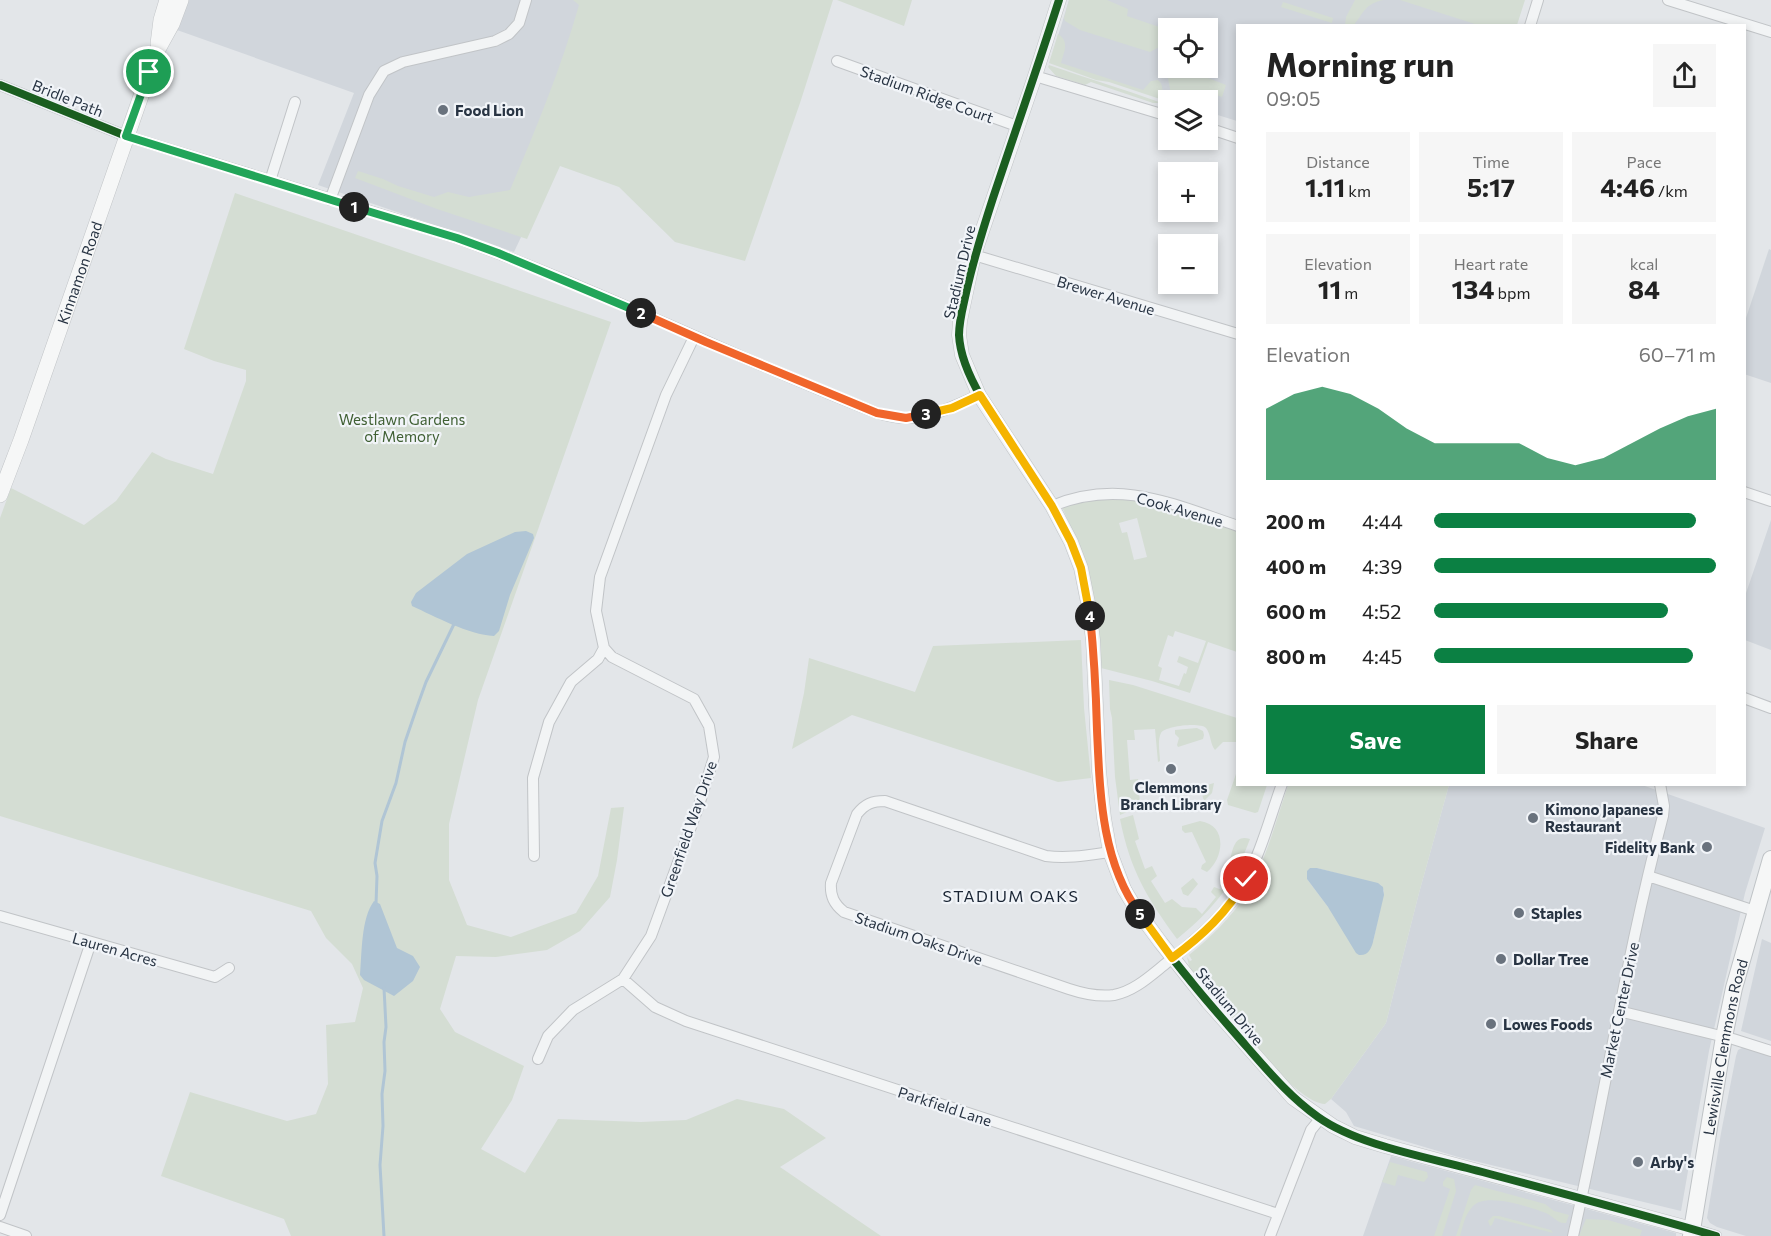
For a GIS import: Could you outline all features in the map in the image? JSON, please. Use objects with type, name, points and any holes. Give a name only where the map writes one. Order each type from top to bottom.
[{"type":"main road","name":"Kinnamon Road","points":[[156,53],[161,20],[168,0]]},
{"type":"main road","name":"Kinnamon Road","points":[[0,495],[156,53],[172,24],[181,0]]},
{"type":"main road","name":"Lewisville Clemmons Road","points":[[1691,1232],[1736,980],[1771,860]]},
{"type":"street","points":[[330,200],[369,95],[384,71],[403,62],[495,41],[509,34],[519,23],[526,0]]},
{"type":"street","name":"Stadium Drive","points":[[1059,0],[974,255],[962,309],[959,335],[962,356],[980,395],[1052,506],[1077,556],[1089,608],[1093,640],[1099,771],[1104,818],[1110,852],[1124,889],[1172,958],[1208,1002],[1293,1098],[1320,1119],[1355,1137],[1691,1232],[1716,1236]]},
{"type":"street","points":[[1531,24],[1538,0]]},
{"type":"street","points":[[1668,0],[1743,24]]},
{"type":"street","points":[[1746,25],[1771,33]]},
{"type":"street","name":"Stadium Ridge Court","points":[[837,62],[1017,126]]},
{"type":"street","points":[[1035,76],[1158,113]]},
{"type":"street","name":"Bridle Path","points":[[0,85],[126,136],[457,238],[498,253],[847,401],[892,417],[906,418],[938,412],[980,395]]},
{"type":"street","points":[[270,181],[295,102]]},
{"type":"street","points":[[1218,131],[1236,137]]},
{"type":"street","name":"Brewer Avenue","points":[[974,255],[1236,333]]},
{"type":"street","points":[[534,856],[532,778],[549,722],[571,682],[598,659],[604,648],[596,611],[600,577],[666,395],[694,337]]},
{"type":"street","name":"Cook Avenue","points":[[1052,506],[1082,496],[1109,493],[1133,494],[1159,500],[1236,525]]},
{"type":"street","points":[[1746,493],[1771,501]]},
{"type":"street","name":"Greenfield Way Drive","points":[[538,1059],[548,1036],[573,1010],[623,979],[651,936],[714,757],[709,726],[694,699],[612,657],[604,648]]},
{"type":"street","points":[[1746,699],[1771,708]]},
{"type":"street","points":[[1172,958],[1209,928],[1236,897],[1255,861],[1281,786]]},
{"type":"street","name":"Market Center Drive","points":[[1573,1236],[1619,1011],[1663,816],[1664,806],[1660,786]]},
{"type":"street","name":"Stadium Oaks Drive","points":[[1110,852],[1058,858],[1046,856],[885,801],[877,801],[863,807],[857,814],[831,883],[832,899],[844,912],[1087,995],[1115,995],[1127,991],[1139,985],[1172,958]]},
{"type":"street","points":[[1648,876],[1755,911]]},
{"type":"street","name":"Lauren Acres","points":[[0,916],[215,977],[229,968]]},
{"type":"street","points":[[0,1215],[91,942]]},
{"type":"street","name":"Parkfield Lane","points":[[623,979],[655,1007],[686,1021],[1278,1214]]},
{"type":"street","points":[[1619,1011],[1724,1037],[1771,1052]]},
{"type":"street","points":[[1270,1236],[1311,1130],[1320,1119]]},
{"type":"street","points":[[0,1227],[26,1236]]},
{"type":"shaded area","points":[[189,0],[585,0],[563,148],[514,252],[318,185],[354,93],[177,30]]},
{"type":"shaded area","points":[[1069,0],[1433,0],[1512,24],[1236,24],[1236,121],[1218,115],[1218,90],[1158,90],[1158,96],[1050,62]]},
{"type":"shaded area","points":[[1769,249],[1771,250],[1771,383],[1746,375],[1746,318]]},
{"type":"shaded area","points":[[1771,520],[1771,650],[1746,640],[1746,593]]},
{"type":"shaded area","points":[[1449,786],[1645,786],[1765,828],[1745,893],[1709,1051],[1681,1211],[1458,1157],[1354,1126],[1346,1112],[1331,1099],[1386,1023]]},
{"type":"shaded area","points":[[1762,939],[1771,943],[1771,1041],[1741,1031]]},
{"type":"shaded area","points":[[1752,1048],[1771,1055],[1771,1236],[1746,1236],[1717,1227],[1707,1218],[1736,1056],[1738,1050]]},
{"type":"shaded area","points":[[1391,1156],[1676,1233],[1676,1236],[1363,1236]]},
{"type":"green space","points":[[573,0],[833,0],[745,261],[675,242],[619,187],[560,166],[527,239],[437,209],[355,178],[358,171],[434,197],[448,192],[469,197],[510,190],[539,121],[564,52],[579,5]]},
{"type":"green space","points":[[837,0],[912,0],[904,26]]},
{"type":"green space","points":[[1069,0],[1107,0],[1128,9],[1127,16],[1158,27],[1158,48],[1150,52],[1080,30],[1064,18]]},
{"type":"green space","points":[[1355,0],[1383,0],[1369,6],[1355,24],[1345,24],[1346,17]]},
{"type":"green space","points":[[1400,0],[1525,0],[1517,24],[1475,24]]},
{"type":"green space","points":[[1283,2],[1333,18],[1332,23],[1281,7]]},
{"type":"green space","points":[[1058,34],[1065,44],[1061,63],[1143,90],[1151,81],[1158,80],[1162,90],[1158,90],[1158,98],[1049,63]]},
{"type":"green space","points":[[1049,65],[1158,102],[1153,103],[1091,82],[1085,85],[1056,76],[1048,67]]},
{"type":"green space","points":[[1168,78],[1208,78],[1226,85],[1222,97],[1218,96],[1218,90],[1170,89]]},
{"type":"green space","name":"Westlawn Gardens of Memory","points":[[235,193],[611,322],[478,700],[449,824],[449,880],[467,925],[511,937],[576,913],[598,876],[611,808],[624,807],[617,860],[610,897],[580,931],[547,950],[496,957],[456,956],[440,1009],[455,1032],[524,1066],[512,1100],[481,1149],[525,1173],[558,1119],[641,1122],[686,1120],[737,1099],[784,1109],[826,1138],[780,1167],[881,1236],[291,1236],[284,1219],[161,1176],[190,1092],[287,1121],[316,1114],[328,1084],[326,1025],[355,1022],[363,988],[352,964],[326,938],[311,911],[0,816],[0,518],[11,488],[84,525],[116,501],[152,452],[166,459],[213,474],[246,381],[246,370],[184,349]]},
{"type":"green space","points":[[1112,497],[1144,501],[1236,531],[1236,652],[1208,642],[1190,693],[1101,668],[1075,536],[1062,507],[1066,504]],"holes":[[[1137,518],[1147,557],[1134,560],[1127,532],[1122,533],[1119,523]],[[1175,631],[1206,641],[1198,663],[1179,656],[1177,662],[1188,667],[1179,686],[1159,680],[1162,668],[1158,666],[1168,635],[1173,637]]]},
{"type":"green space","points":[[1081,640],[1084,708],[1091,778],[1058,782],[852,715],[792,749],[809,658],[915,692],[933,646]]},
{"type":"green space","points":[[1109,680],[1133,685],[1236,718],[1236,742],[1223,742],[1215,750],[1209,733],[1203,726],[1175,727],[1161,733],[1160,761],[1158,762],[1155,729],[1134,730],[1135,740],[1127,740],[1130,780],[1138,779],[1140,803],[1161,801],[1160,804],[1138,810],[1137,807],[1120,815]]},
{"type":"green space","points":[[1197,728],[1203,731],[1203,739],[1178,747],[1179,738],[1175,730]]},
{"type":"green space","points":[[1236,774],[1236,786],[1267,786],[1258,812],[1228,805],[1227,800]]},
{"type":"green space","points":[[1214,783],[1212,793],[1204,801],[1200,787]]},
{"type":"green space","points":[[1288,786],[1449,786],[1386,1023],[1325,1104],[1310,1099],[1273,1067],[1215,1000],[1189,966],[1187,957],[1190,961],[1192,960],[1189,955],[1220,927],[1246,894],[1265,855]],"holes":[[[1310,868],[1317,868],[1381,885],[1384,891],[1373,942],[1328,907],[1307,879]]]},
{"type":"green space","points":[[1133,815],[1139,839],[1135,841],[1145,869],[1152,866],[1157,876],[1151,881],[1165,903],[1172,899],[1182,907],[1196,908],[1202,914],[1216,897],[1211,892],[1214,887],[1222,890],[1237,863],[1230,860],[1236,843],[1241,838],[1250,839],[1237,870],[1221,895],[1202,917],[1177,939],[1148,896],[1129,854],[1120,819]]},
{"type":"green space","points":[[1200,821],[1209,824],[1219,835],[1220,851],[1213,866],[1207,872],[1201,869],[1206,862],[1192,832],[1185,833],[1182,830],[1182,826]]},
{"type":"green space","points":[[1193,878],[1198,884],[1188,896],[1183,894],[1181,888]]},
{"type":"green space","points":[[1390,1162],[1427,1172],[1428,1177],[1424,1182],[1398,1175],[1395,1186],[1382,1182]]},
{"type":"green space","points":[[1447,1177],[1454,1179],[1456,1191],[1442,1236],[1434,1236],[1450,1189],[1443,1186]]},
{"type":"green space","points":[[1475,1185],[1545,1204],[1554,1211],[1569,1215],[1566,1223],[1563,1223],[1546,1213],[1529,1207],[1488,1200],[1479,1202],[1470,1209],[1460,1236],[1456,1236],[1471,1190]]},
{"type":"green space","points":[[1493,1216],[1551,1230],[1553,1233],[1495,1218],[1490,1226],[1488,1221]]},
{"type":"green space","points":[[1586,1219],[1608,1220],[1642,1230],[1640,1236],[1579,1236]]},
{"type":"water","points":[[526,531],[533,534],[534,538],[510,595],[499,631],[494,636],[463,629],[412,606],[411,602],[416,593],[467,554],[515,532]]},
{"type":"water","points":[[1310,868],[1378,883],[1383,887],[1384,895],[1373,942],[1367,953],[1359,955],[1356,953],[1328,907],[1307,879],[1307,871]]},
{"type":"water","points":[[374,901],[380,904],[397,948],[413,956],[420,967],[413,981],[394,996],[364,980],[360,975],[364,926]]},
{"type":"waterway","points":[[376,904],[375,863],[382,821],[396,783],[405,742],[426,682],[455,622]]},
{"type":"waterway","points":[[384,988],[386,1027],[380,1165],[384,1236]]},
{"type":"cycle path","points":[[1059,0],[982,233],[960,319],[959,335],[969,375],[977,390],[1053,507],[1076,553],[1087,597],[1092,636],[1099,778],[1104,822],[1110,850],[1124,887],[1156,937],[1199,992],[1247,1047],[1298,1101],[1333,1126],[1351,1135],[1390,1148],[1716,1236]]},
{"type":"cycle path","points":[[0,85],[126,136],[457,238],[563,280],[877,413],[902,418],[925,416],[979,395]]},
{"type":"place","name":"Food Lion","points":[[443,110]]},
{"type":"place","name":"Clemmons Branch Library","points":[[1171,769]]},
{"type":"place","name":"Kimono Japanese Restaurant","points":[[1533,818]]},
{"type":"place","name":"Fidelity Bank","points":[[1707,847]]},
{"type":"place","name":"Staples","points":[[1519,913]]},
{"type":"place","name":"Dollar Tree","points":[[1501,959]]},
{"type":"place","name":"Lowes Foods","points":[[1491,1024]]},
{"type":"place","name":"Arby's","points":[[1638,1162]]},
{"type":"district","name":"STADIUM OAKS","points":[[1011,895]]},
{"type":"route","points":[[149,72],[126,136],[457,238],[498,253],[877,413],[892,417],[918,417],[952,408],[980,395],[1052,506],[1071,542],[1081,568],[1093,640],[1099,771],[1104,818],[1108,846],[1124,889],[1172,958],[1214,924],[1236,897],[1246,879]]}]
